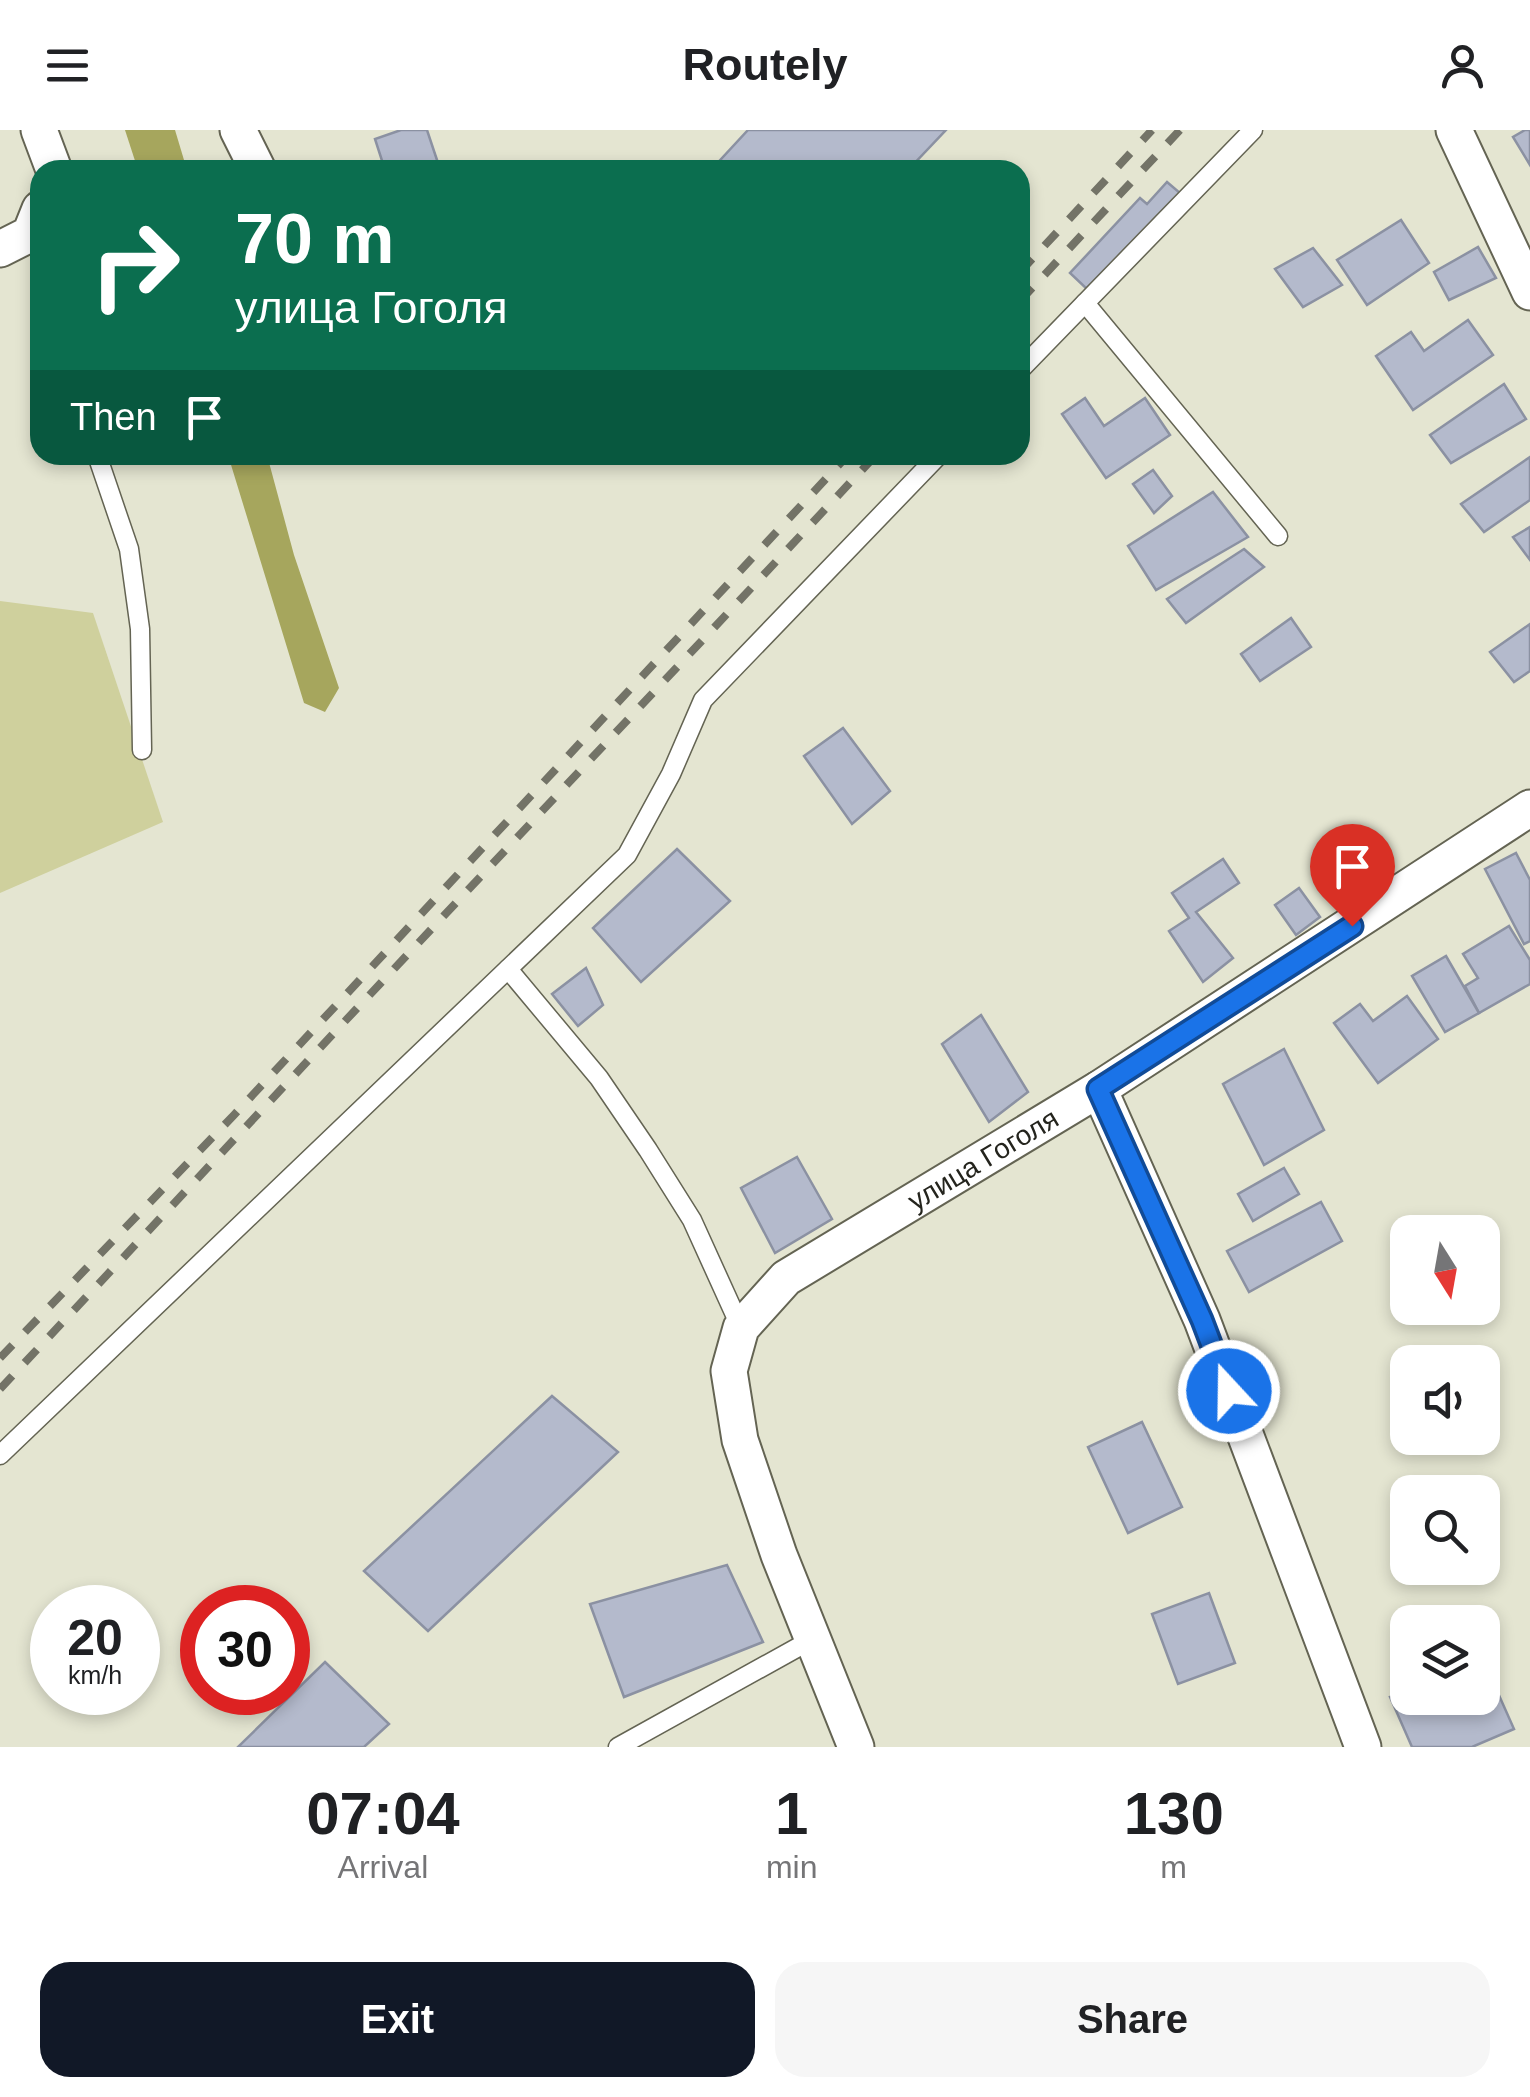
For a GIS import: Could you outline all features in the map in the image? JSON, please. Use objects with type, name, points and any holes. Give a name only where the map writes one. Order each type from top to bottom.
[{"type":"street","points":[[39,130],[50,160]]},
{"type":"street","points":[[238,130],[253,160]]},
{"type":"street","points":[[1454,130],[1530,292]]},
{"type":"street","points":[[0,249],[30,234]]},
{"type":"street","name":"улица Гоголя","points":[[856,1747],[811,1640],[740,1440],[728,1371],[741,1328],[786,1278],[1098,1089],[1530,808]]},
{"type":"street","points":[[1098,1089],[1202,1320],[1363,1747]]},
{"type":"lane","points":[[1030,360],[1253,130]]},
{"type":"lane","points":[[1085,303],[1278,536]]},
{"type":"lane","points":[[100,465],[129,549],[140,629],[142,750]]},
{"type":"lane","points":[[0,1455],[627,855],[671,774],[703,700],[929,465]]},
{"type":"lane","points":[[508,969],[598,1078],[648,1150],[692,1220],[741,1328]]},
{"type":"lane","points":[[618,1747],[811,1640]]},
{"type":"green space","points":[[0,601],[93,613],[163,822],[0,893]]},
{"type":"shaded area","points":[[125,130],[175,130],[184,160],[135,160]]},
{"type":"shaded area","points":[[231,465],[270,465],[294,555],[339,688],[325,712],[304,703]]},
{"type":"building","points":[[401,130],[427,130],[437,160],[382,160],[375,139]]},
{"type":"building","points":[[748,130],[946,130],[918,160],[720,160]]},
{"type":"building","points":[[1530,130],[1530,165],[1513,137]]},
{"type":"building","points":[[1167,182],[1180,193],[1089,291],[1070,273],[1140,198],[1147,204]]},
{"type":"building","points":[[1401,220],[1429,263],[1367,305],[1337,260]]},
{"type":"building","points":[[1478,247],[1496,278],[1449,300],[1434,272]]},
{"type":"building","points":[[1313,248],[1342,285],[1303,307],[1275,269]]},
{"type":"building","points":[[1468,320],[1493,355],[1413,410],[1376,356],[1411,332],[1424,351]]},
{"type":"building","points":[[1504,384],[1526,419],[1451,463],[1430,435]]},
{"type":"building","points":[[1085,398],[1104,426],[1145,398],[1170,435],[1106,478],[1062,414]]},
{"type":"building","points":[[1530,457],[1530,500],[1484,532],[1461,504]]},
{"type":"building","points":[[1153,470],[1172,496],[1154,513],[1133,484]]},
{"type":"building","points":[[1213,492],[1248,537],[1156,590],[1128,546]]},
{"type":"building","points":[[1530,527],[1530,560],[1513,537]]},
{"type":"building","points":[[1244,549],[1264,567],[1186,623],[1167,599]]},
{"type":"building","points":[[1291,618],[1311,647],[1260,681],[1241,654]]},
{"type":"building","points":[[1530,624],[1530,671],[1514,682],[1490,652]]},
{"type":"building","points":[[843,728],[890,791],[852,824],[804,756]]},
{"type":"building","points":[[677,849],[730,901],[641,982],[593,928]]},
{"type":"building","points":[[1516,853],[1530,880],[1530,941],[1524,944],[1485,869]]},
{"type":"building","points":[[1223,859],[1239,883],[1196,912],[1233,958],[1203,982],[1169,931],[1189,918],[1172,893]]},
{"type":"building","points":[[1299,888],[1320,917],[1296,935],[1275,905]]},
{"type":"building","points":[[1509,926],[1530,960],[1530,984],[1479,1013],[1465,986],[1478,978],[1463,954]]},
{"type":"building","points":[[1446,956],[1479,1013],[1445,1032],[1412,976]]},
{"type":"building","points":[[586,968],[603,1005],[578,1026],[552,994]]},
{"type":"building","points":[[1407,996],[1438,1039],[1378,1083],[1334,1023],[1360,1004],[1373,1021]]},
{"type":"building","points":[[981,1015],[1028,1092],[989,1122],[942,1044]]},
{"type":"building","points":[[1284,1049],[1324,1130],[1264,1165],[1223,1084]]},
{"type":"building","points":[[797,1157],[832,1219],[775,1253],[741,1188]]},
{"type":"building","points":[[1284,1168],[1299,1194],[1253,1221],[1238,1194]]},
{"type":"building","points":[[1321,1202],[1342,1241],[1249,1292],[1227,1251]]},
{"type":"building","points":[[552,1396],[618,1452],[428,1631],[364,1571]]},
{"type":"building","points":[[1142,1422],[1182,1507],[1128,1533],[1088,1447]]},
{"type":"building","points":[[727,1565],[763,1642],[624,1697],[590,1604]]},
{"type":"building","points":[[1209,1593],[1235,1663],[1178,1684],[1152,1614]]},
{"type":"building","points":[[325,1662],[389,1724],[364,1747],[238,1747],[271,1715],[310,1715],[310,1677]]},
{"type":"building","points":[[1500,1698],[1514,1729],[1472,1747],[1412,1747],[1398,1715],[1500,1715]]},
{"type":"railway","points":[[1030,261],[1152,130]]},
{"type":"railway","points":[[1030,290],[1180,130]]},
{"type":"railway","points":[[0,1358],[234,1115],[839,465]]},
{"type":"railway","points":[[0,1389],[867,465]]},
{"type":"route","points":[[1229,1391],[1202,1320],[1098,1089],[1352,926]]}]
